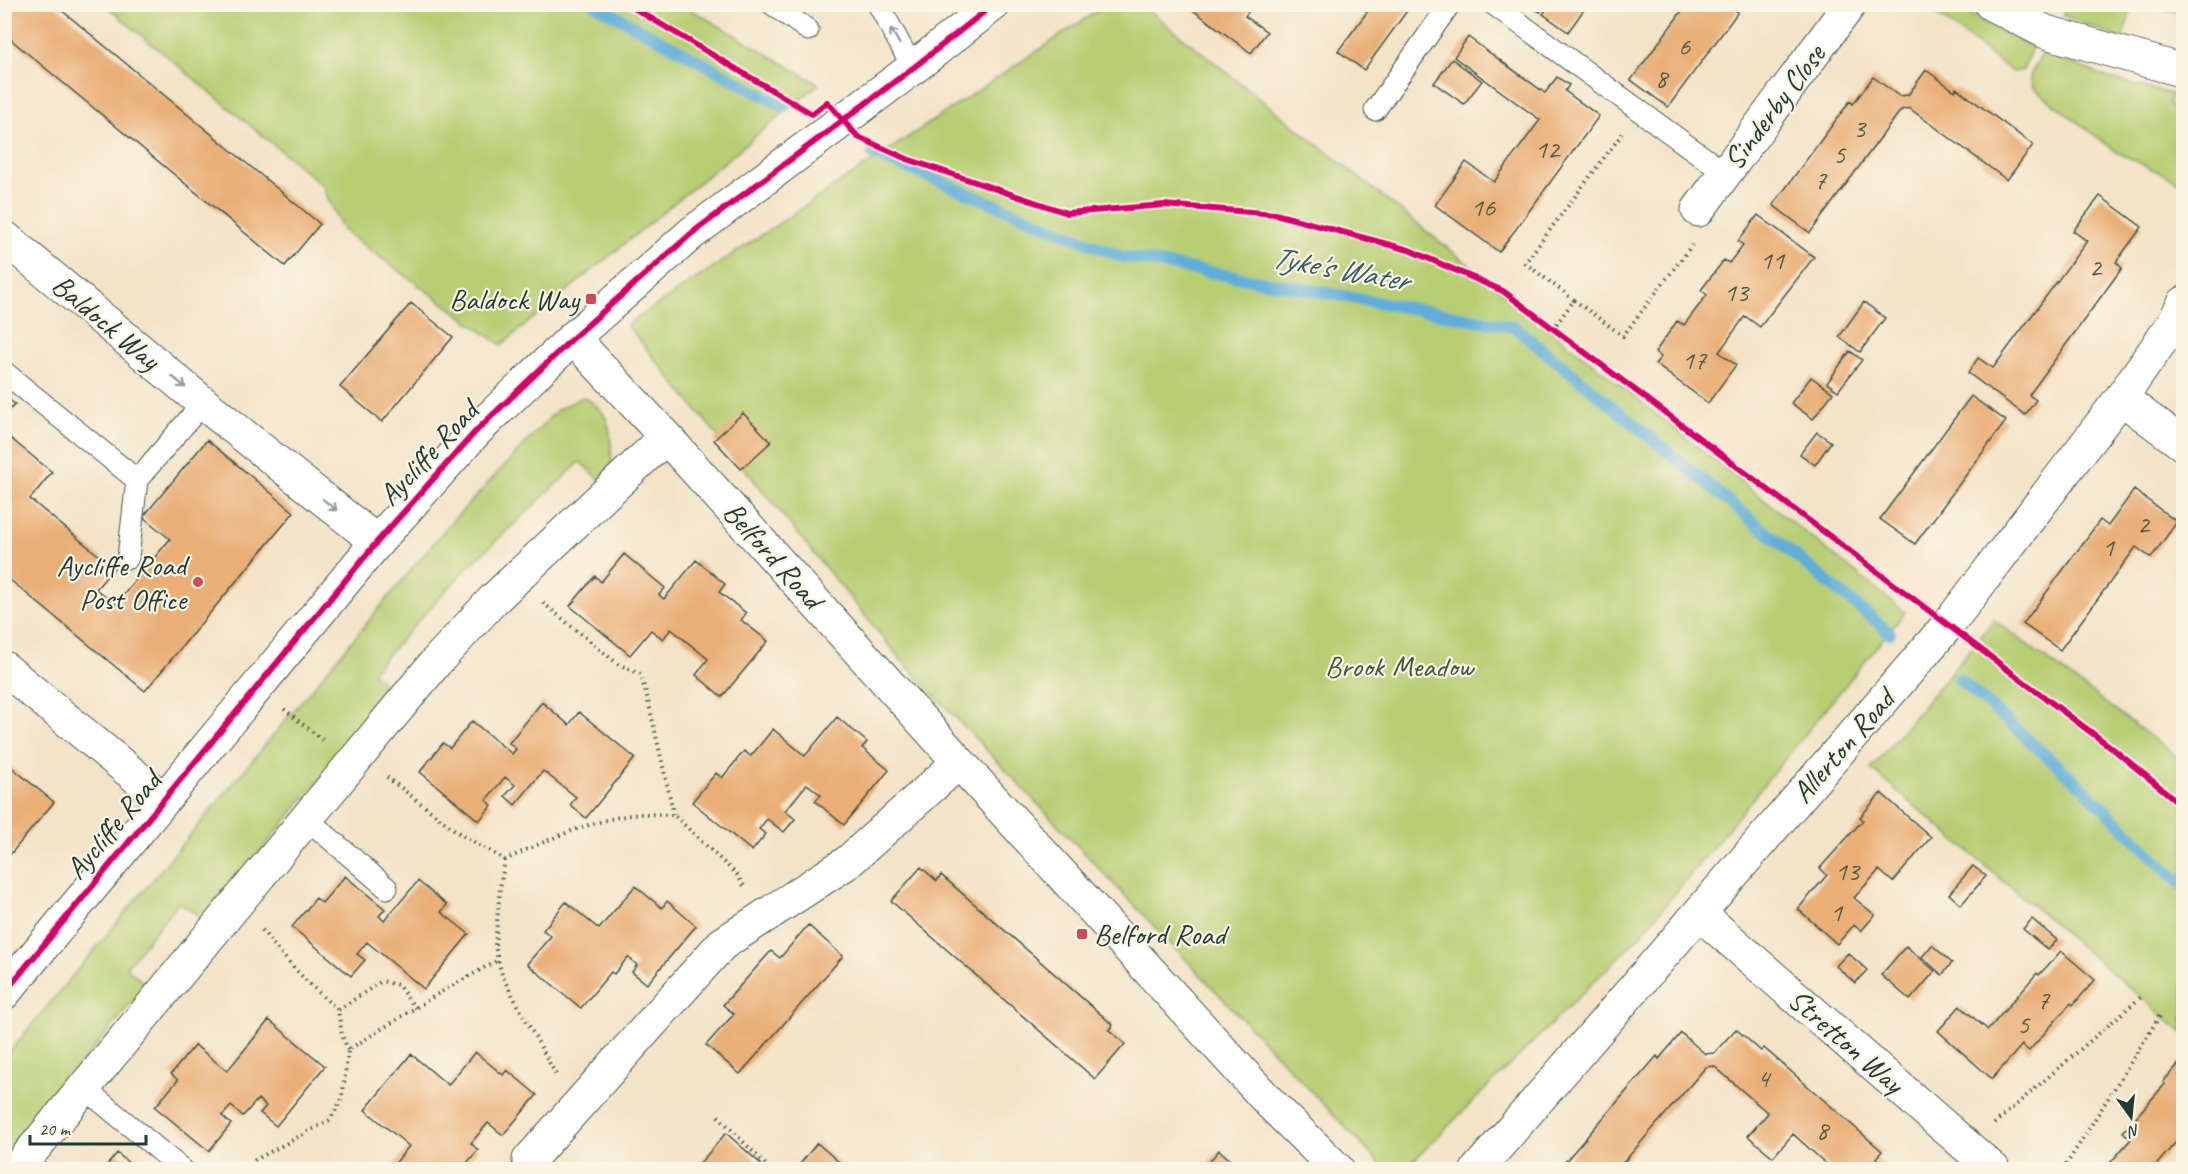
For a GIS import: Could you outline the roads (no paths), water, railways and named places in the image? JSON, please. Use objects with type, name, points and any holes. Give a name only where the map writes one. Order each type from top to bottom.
[{"type":"street","name":"Aycliffe Road","points":[[4,993],[377,542],[476,431],[573,338],[692,233],[913,68],[994,4]]},
{"type":"street","name":"Sinderby Close","points":[[1698,210],[1850,4]]},
{"type":"street","points":[[1991,4],[2046,32],[2184,71]]},
{"type":"street","name":"Baldock Way","points":[[4,237],[203,403],[377,542]]},
{"type":"street","name":"Allerton Road","points":[[1477,1170],[1947,626],[2121,398],[2173,324],[2184,303]]},
{"type":"street","name":"Belford Road","points":[[573,338],[666,437],[958,762],[1270,1103],[1338,1170]]},
{"type":"street","points":[[2121,398],[2184,446]]},
{"type":"street","points":[[16,1170],[449,647],[493,600],[666,437]]},
{"type":"street","points":[[4,668],[163,800]]},
{"type":"street","points":[[529,1160],[722,944],[848,862],[958,762]]},
{"type":"street","name":"Stretton Way","points":[[1699,913],[1994,1170]]},
{"type":"lane","points":[[772,4],[808,30]]},
{"type":"lane","points":[[878,4],[913,68]]},
{"type":"lane","points":[[1375,110],[1450,4]]},
{"type":"lane","points":[[1493,4],[1725,173]]},
{"type":"lane","points":[[4,372],[137,480]]},
{"type":"lane","points":[[128,558],[137,480],[203,403]]},
{"type":"lane","points":[[306,818],[387,888]]},
{"type":"lane","points":[[83,1087],[183,1170]]},
{"type":"waterway","name":"Tyke's Water","points":[[594,4],[784,107]]},
{"type":"waterway","name":"Tyke's Water","points":[[873,154],[1120,256],[1515,327],[1890,633]]},
{"type":"waterway","name":"Tyke's Water","points":[[1959,679],[2082,787],[2184,887]]},
{"type":"place","name":"Baldock Way","points":[[591,299]]},
{"type":"place","name":"Aycliffe Road Post Office","points":[[198,582]]},
{"type":"place","name":"Belford Road","points":[[1082,934]]},
{"type":"park label","name":"Brook Meadow","points":[[1399,666]]}]
